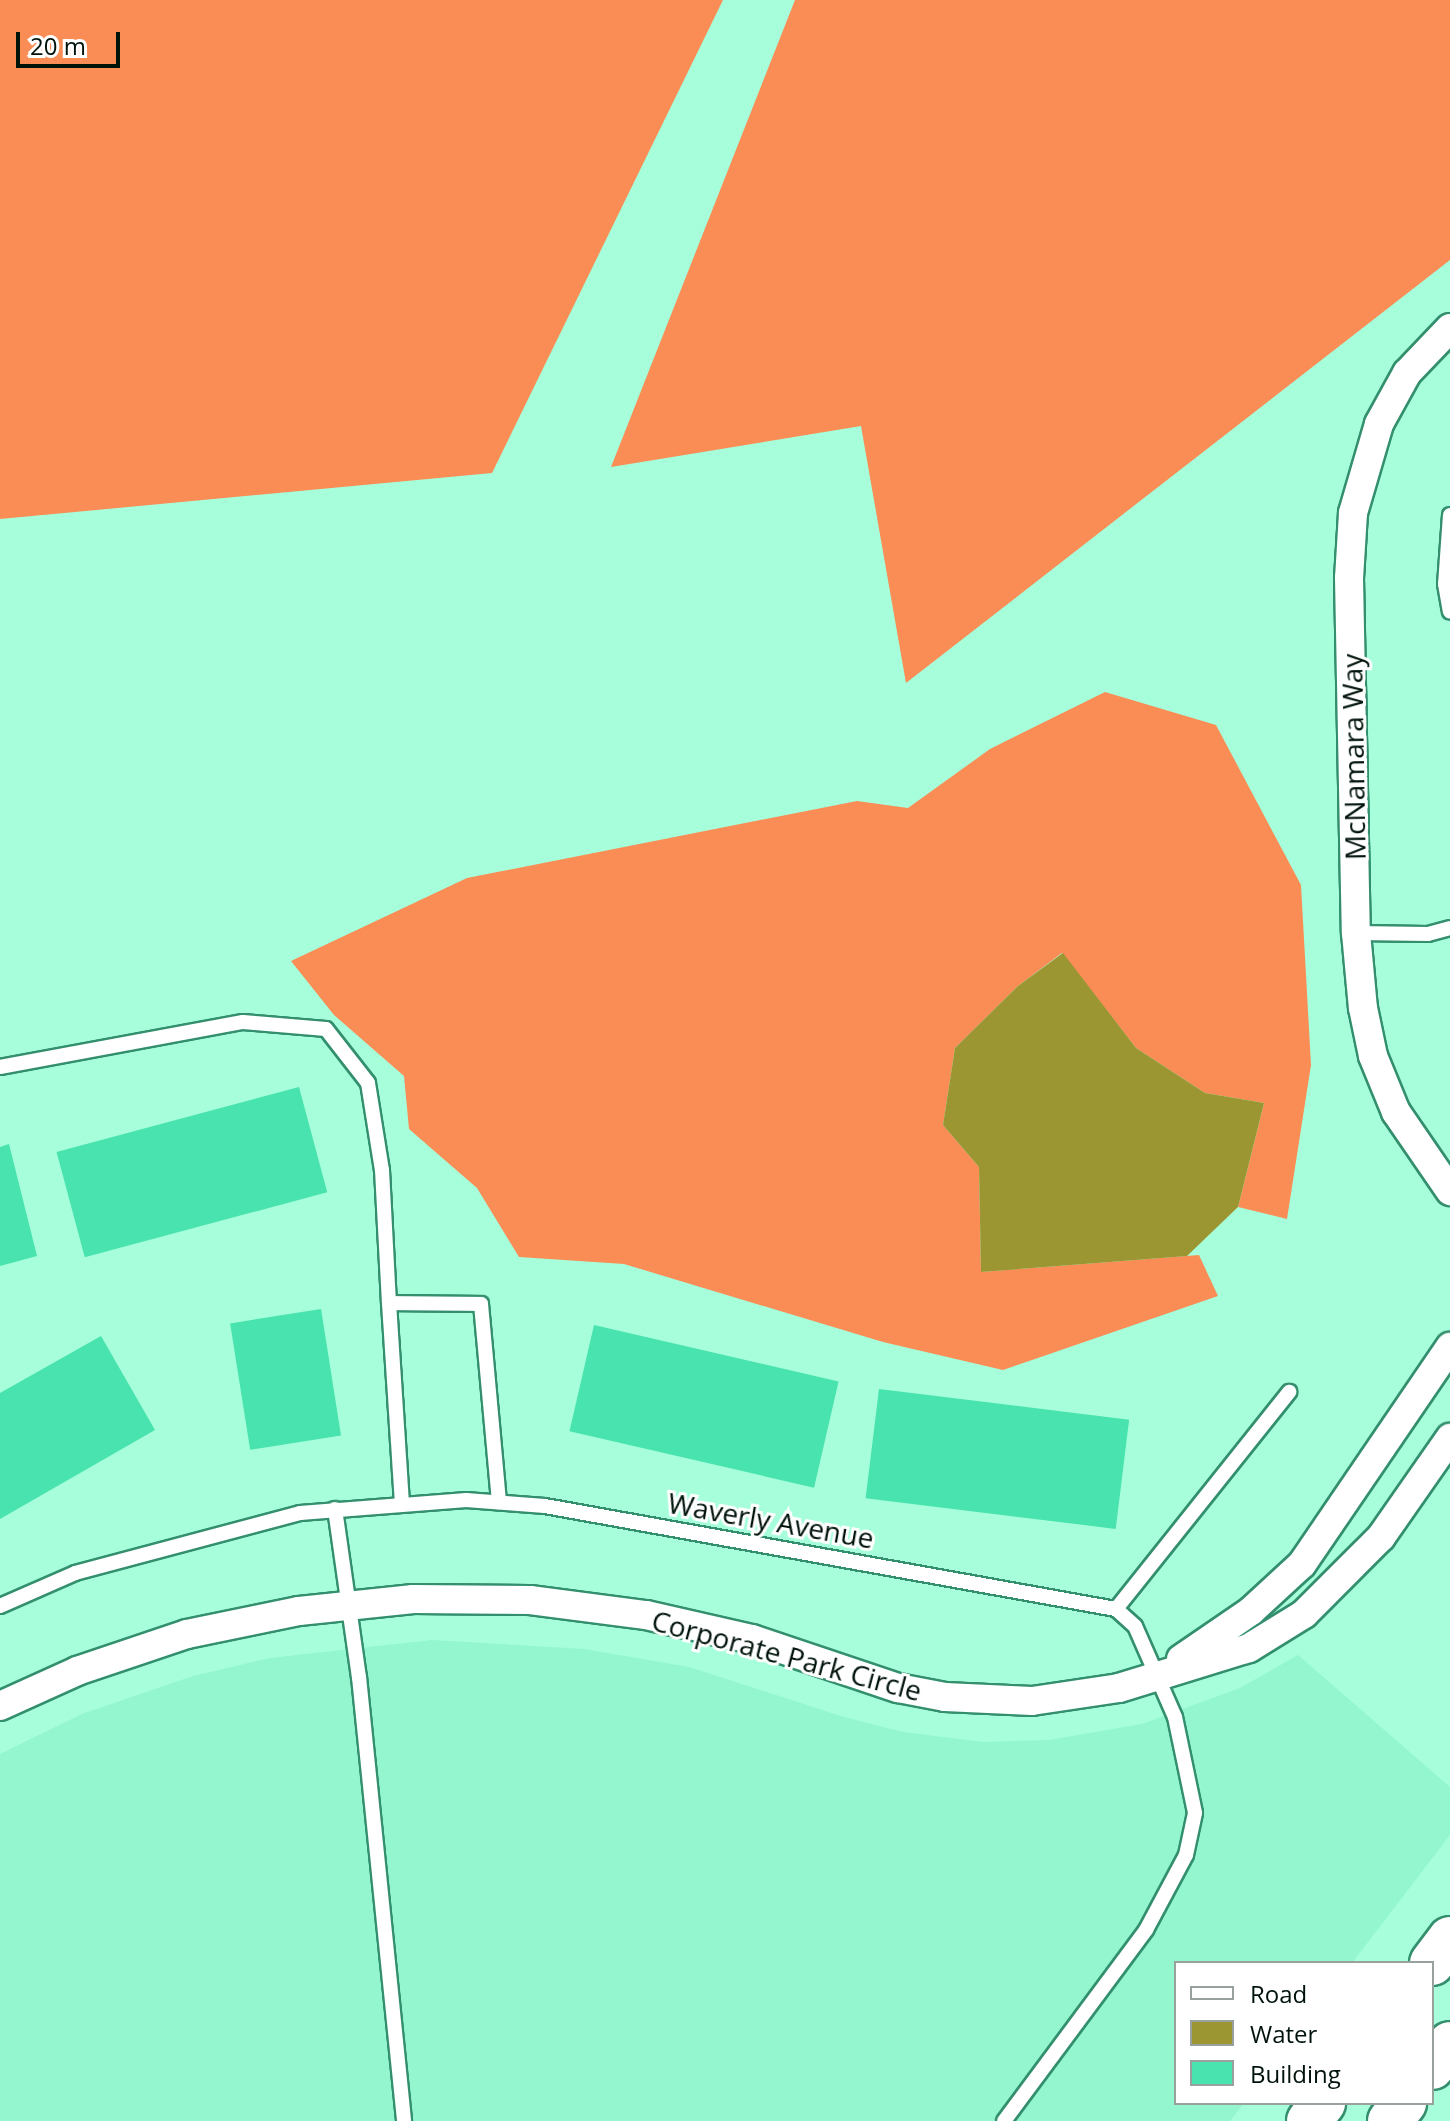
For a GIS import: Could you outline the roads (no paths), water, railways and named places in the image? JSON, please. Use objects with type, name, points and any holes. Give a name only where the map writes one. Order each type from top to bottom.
[{"type":"highway","points":[[1434,1961],[1450,1939]]},
{"type":"highway","points":[[1434,2064],[1450,2044]]},
{"type":"highway","points":[[1309,2121],[1321,2105]]},
{"type":"highway","points":[[1390,2121],[1402,2105]]},
{"type":"street","name":"McNamara Way","points":[[1450,328],[1407,373],[1368,450],[1353,513],[1349,578],[1356,933],[1373,1056],[1396,1112],[1450,1191]]},
{"type":"street","name":"Corporate Park Circle","points":[[1157,1675],[1251,1611],[1302,1564],[1450,1347]]},
{"type":"street","name":"Corporate Park Circle","points":[[0,1706],[90,1666],[187,1634],[348,1603],[530,1600],[632,1613],[752,1639],[898,1688],[988,1701],[1076,1695],[1249,1648],[1304,1614],[1381,1537],[1450,1438]]},
{"type":"lane","points":[[1450,515],[1445,584],[1450,612]]},
{"type":"lane","points":[[1356,933],[1428,934],[1450,928]]},
{"type":"lane","points":[[0,1067],[243,1022],[326,1029],[368,1083],[382,1170],[402,1503]]},
{"type":"lane","points":[[389,1303],[481,1304],[499,1502]]},
{"type":"lane","points":[[1004,2121],[1146,1930],[1186,1855],[1195,1813],[1175,1717],[1135,1626],[1116,1609],[1289,1392]]},
{"type":"lane","name":"Waverly Avenue","points":[[0,1606],[75,1573],[258,1523],[335,1509],[402,1503],[499,1502],[1116,1609]]},
{"type":"lane","points":[[335,1509],[404,2121]]},
{"type":"water","points":[[1063,953],[1136,1048],[1205,1093],[1264,1103],[1238,1207],[1187,1256],[981,1272],[979,1167],[943,1125],[955,1048],[1018,986]]}]
